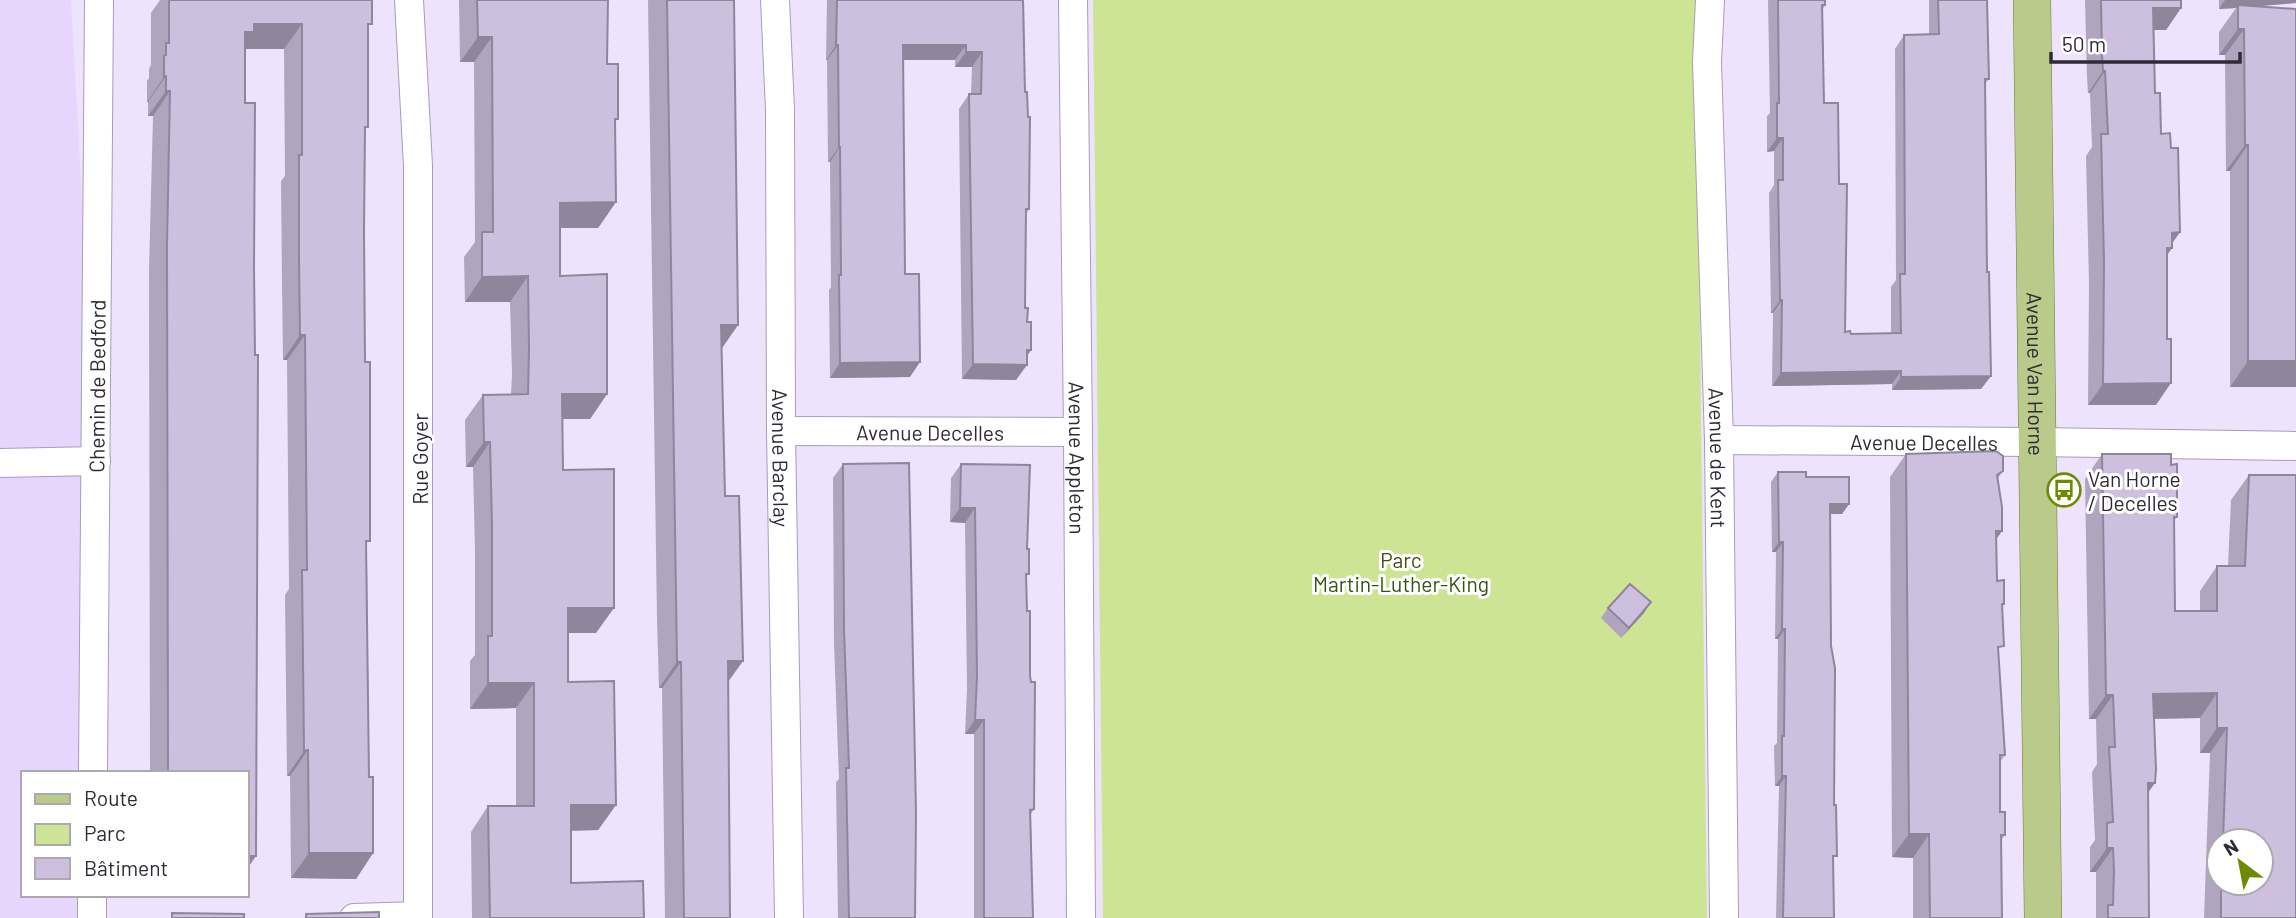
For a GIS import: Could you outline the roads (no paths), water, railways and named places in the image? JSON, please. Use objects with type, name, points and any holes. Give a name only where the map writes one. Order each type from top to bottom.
[{"type":"main road","name":"Avenue Van Horne","points":[[2032,0],[2043,918]]},
{"type":"street","name":"Chemin de Bedford","points":[[93,771],[100,0]]},
{"type":"street","name":"Rue Goyer","points":[[409,0],[418,166],[418,917]]},
{"type":"street","name":"Avenue Barclay","points":[[775,0],[780,110],[781,431],[789,918]]},
{"type":"street","name":"Avenue Appleton","points":[[1073,0],[1081,918]]},
{"type":"street","name":"Avenue de Kent","points":[[1710,0],[1707,62],[1719,440],[1724,918]]},
{"type":"street","name":"Avenue Decelles","points":[[781,431],[1078,432]]},
{"type":"street","name":"Avenue Decelles","points":[[1719,440],[2296,446]]},
{"type":"street","points":[[0,463],[96,461]]},
{"type":"street","points":[[92,897],[92,918]]},
{"type":"street","points":[[354,918],[418,917]]},
{"type":"place","name":"Van Horne / Decelles","points":[[2064,490]]},
{"type":"park label","name":"Parc Martin-Luther-King","points":[[1401,571]]}]
